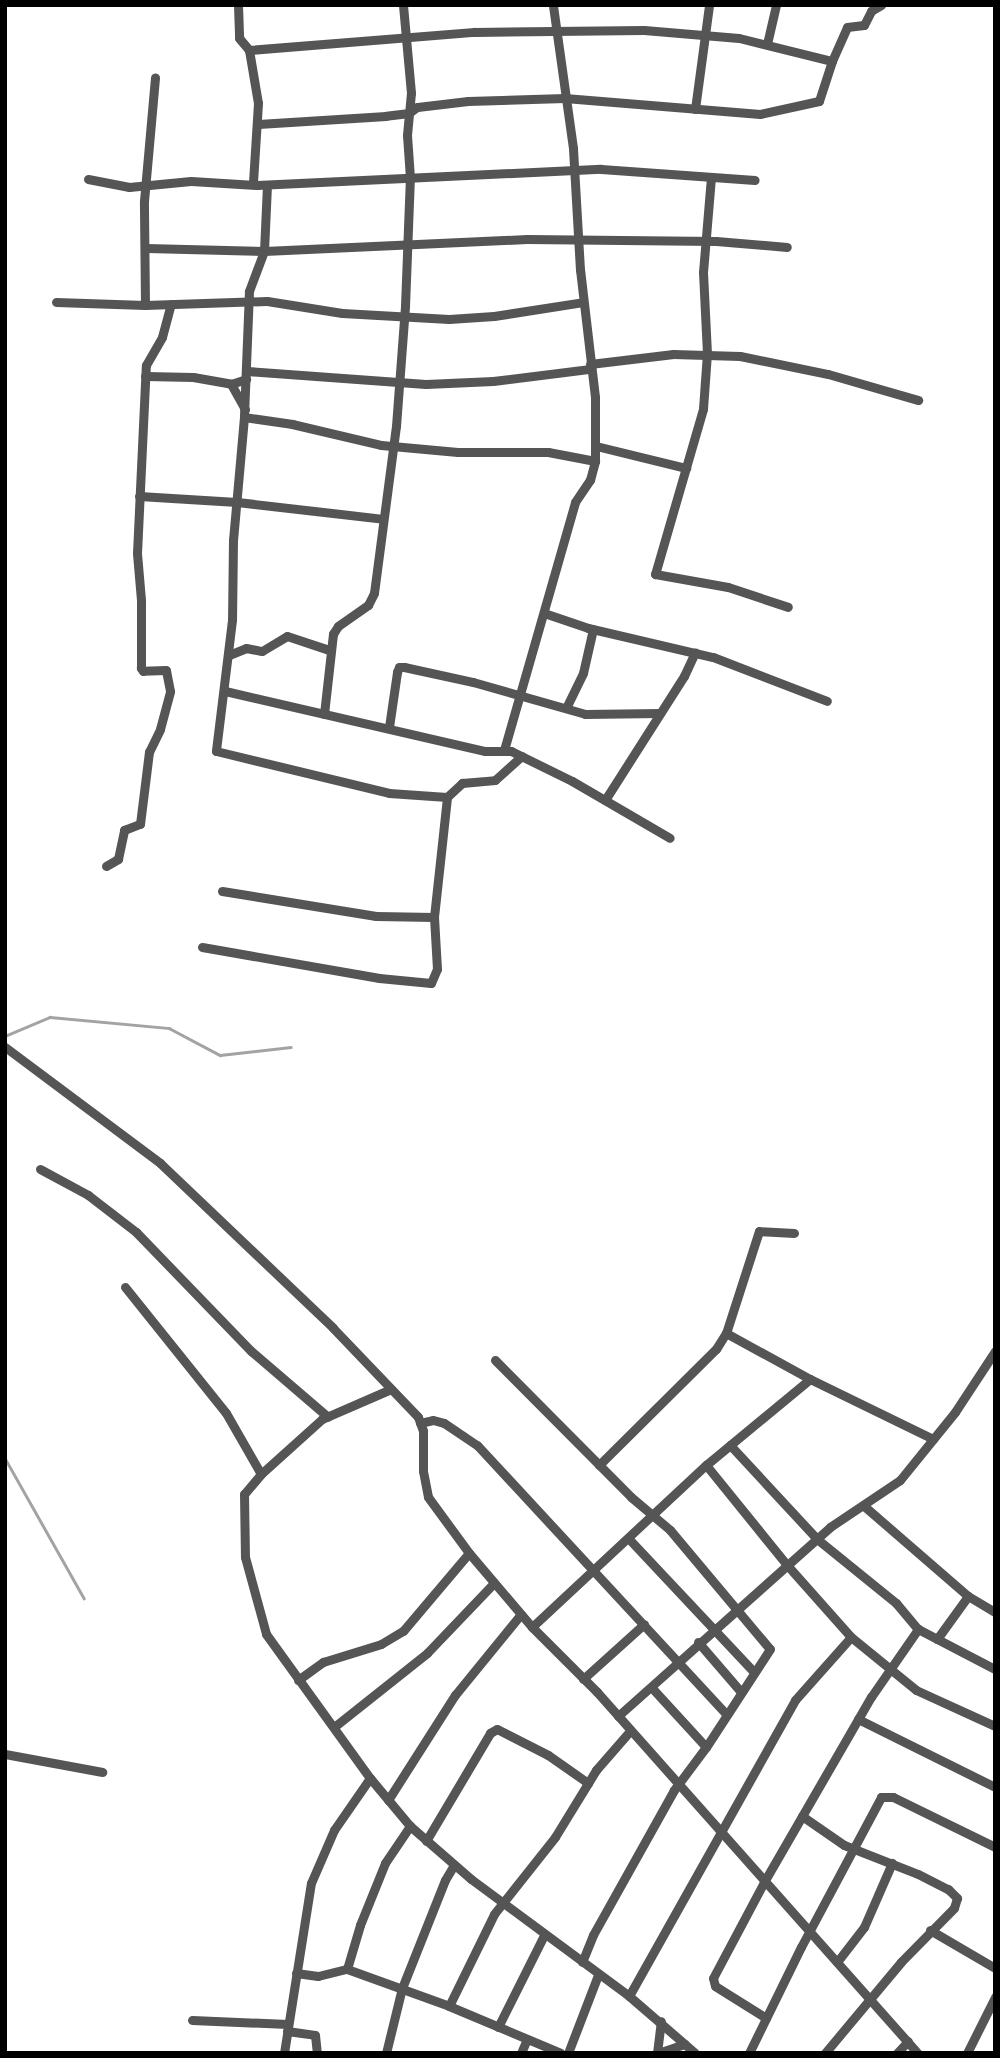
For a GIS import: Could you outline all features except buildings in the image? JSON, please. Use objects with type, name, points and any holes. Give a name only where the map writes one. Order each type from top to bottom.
[{"type":"street","points":[[238,5],[239,38],[250,50],[258,124],[253,183]]},
{"type":"street","points":[[324,714],[329,650],[338,626],[368,605],[374,593],[393,446],[404,317],[410,178],[411,93],[403,5]]},
{"type":"street","points":[[504,750],[575,502],[590,480],[596,446],[595,397],[577,241],[574,170],[553,5]]},
{"type":"street","points":[[695,109],[709,5]]},
{"type":"street","points":[[767,44],[776,5]]},
{"type":"street","points":[[258,124],[409,113],[418,107],[468,101],[565,98],[760,114],[816,102],[821,97],[832,61],[847,27],[864,25],[871,11],[881,5]]},
{"type":"street","points":[[250,50],[555,30],[644,30],[739,38],[832,61]]},
{"type":"street","points":[[145,305],[146,185],[155,77]]},
{"type":"street","points":[[88,179],[129,187],[191,181],[234,185],[622,170],[755,180]]},
{"type":"street","points":[[711,177],[704,241],[703,304],[707,353],[703,409],[656,576],[717,584],[788,607]]},
{"type":"street","points":[[267,184],[264,251],[249,291],[245,413],[237,502],[229,655],[216,742],[219,752],[389,793],[447,797]]},
{"type":"street","points":[[146,248],[264,251],[406,243],[577,241],[704,241],[787,247]]},
{"type":"street","points":[[56,302],[145,305],[279,302],[342,313],[449,319],[495,316],[583,302]]},
{"type":"street","points":[[106,866],[114,863],[119,855],[124,830],[140,824],[149,752],[160,729],[170,691],[166,670],[144,671],[141,668],[142,600],[137,553],[145,376],[148,358],[162,337],[171,304]]},
{"type":"street","points":[[145,376],[193,377],[231,384],[247,375],[399,383],[493,381],[590,366],[707,353],[773,362],[918,400]]},
{"type":"street","points":[[231,384],[245,413]]},
{"type":"street","points":[[245,413],[393,446],[458,452],[548,452],[595,461]]},
{"type":"street","points":[[596,446],[686,468]]},
{"type":"street","points":[[139,496],[237,502],[383,519]]},
{"type":"street","points":[[544,613],[593,629],[695,652],[827,701]]},
{"type":"street","points":[[566,708],[583,673],[593,629]]},
{"type":"street","points":[[229,655],[246,648],[262,651],[288,636],[329,650]]},
{"type":"street","points":[[605,800],[684,676],[695,652]]},
{"type":"street","points":[[389,727],[399,667],[473,682],[520,698],[602,715],[660,713]]},
{"type":"street","points":[[225,691],[485,751],[504,750],[522,756],[670,838]]},
{"type":"street","points":[[202,947],[379,978],[431,983],[438,958],[434,917],[447,797],[462,783],[495,780],[522,756]]},
{"type":"street","points":[[222,891],[376,916],[434,917]]},
{"type":"street","points":[[5,1047],[160,1163],[333,1328],[391,1389],[420,1423],[428,1497],[469,1552],[521,1614],[618,1716],[677,1786],[918,2053]]},
{"type":"street","points":[[40,1169],[88,1195],[136,1232],[251,1351],[328,1417]]},
{"type":"street","points":[[599,1465],[716,1349],[726,1333],[759,1231],[794,1233]]},
{"type":"street","points":[[125,1287],[213,1396],[261,1474]]},
{"type":"street","points":[[726,1333],[810,1379],[933,1439]]},
{"type":"street","points":[[618,1716],[652,1688],[698,1642],[817,1539],[900,1480],[933,1439],[995,1351]]},
{"type":"street","points":[[495,1360],[686,1548],[769,1647],[706,1747],[677,1786],[593,1936],[582,1962]]},
{"type":"street","points":[[533,1627],[706,1465],[810,1379]]},
{"type":"street","points":[[391,1389],[335,1411],[312,1427],[247,1488],[243,1500],[247,1571],[266,1634],[370,1778],[410,1826],[502,1903],[661,2021],[695,2053]]},
{"type":"street","points":[[420,1423],[433,1420],[444,1423],[477,1445],[726,1714]]},
{"type":"street","points":[[730,1445],[817,1539],[896,1603],[918,1629],[995,1669]]},
{"type":"street","points":[[706,1465],[786,1565],[851,1637],[916,1690],[995,1726]]},
{"type":"street","points":[[864,1506],[968,1596],[995,1612]]},
{"type":"street","points":[[629,1539],[754,1672]]},
{"type":"street","points":[[298,1680],[329,1659],[380,1644],[403,1631],[425,1608],[469,1552]]},
{"type":"street","points":[[334,1727],[427,1653],[494,1583]]},
{"type":"street","points":[[937,1639],[968,1596]]},
{"type":"street","points":[[387,1800],[455,1695],[521,1614]]},
{"type":"street","points":[[583,1679],[644,1624]]},
{"type":"street","points":[[766,2018],[715,1986],[713,1981],[764,1882],[858,1719],[889,1667],[918,1629]]},
{"type":"street","points":[[629,1996],[794,1700],[851,1637]]},
{"type":"street","points":[[698,1642],[740,1692]]},
{"type":"street","points":[[652,1688],[706,1747]]},
{"type":"street","points":[[858,1719],[995,1787]]},
{"type":"street","points":[[426,1841],[491,1734],[497,1729],[507,1731],[548,1755],[588,1783]]},
{"type":"street","points":[[449,2006],[475,1948],[502,1903],[555,1837],[588,1783],[630,1731]]},
{"type":"street","points":[[5,1754],[102,1772]]},
{"type":"street","points":[[284,2053],[306,1900],[317,1864],[347,1808],[370,1778]]},
{"type":"street","points":[[749,2053],[876,1805],[886,1796],[995,1847]]},
{"type":"street","points":[[802,1816],[830,1838],[948,1889],[957,1898],[954,1908],[930,1930],[870,1997],[825,2053]]},
{"type":"street","points":[[347,1969],[360,1926],[386,1863],[410,1826]]},
{"type":"street","points":[[838,1962],[864,1927],[892,1863]]},
{"type":"street","points":[[386,2053],[401,1988],[444,1880],[454,1865]]},
{"type":"street","points":[[930,1930],[995,1968]]},
{"type":"street","points":[[498,2027],[544,1935]]},
{"type":"street","points":[[296,1973],[318,1976],[347,1969],[449,2006],[561,2053]]},
{"type":"street","points":[[568,2053],[598,1975]]},
{"type":"street","points":[[967,2053],[995,1997]]},
{"type":"street","points":[[192,2020],[287,2027],[316,2035],[317,2053]]},
{"type":"street","points":[[661,2021],[658,2053],[684,2044]]},
{"type":"street","points":[[521,2053],[527,2039]]},
{"type":"street","points":[[897,2053],[908,2042]]},
{"type":"waterway","points":[[5,1036],[50,1017],[169,1028],[220,1055],[291,1047]]},
{"type":"waterway","points":[[5,1458],[84,1598]]}]
